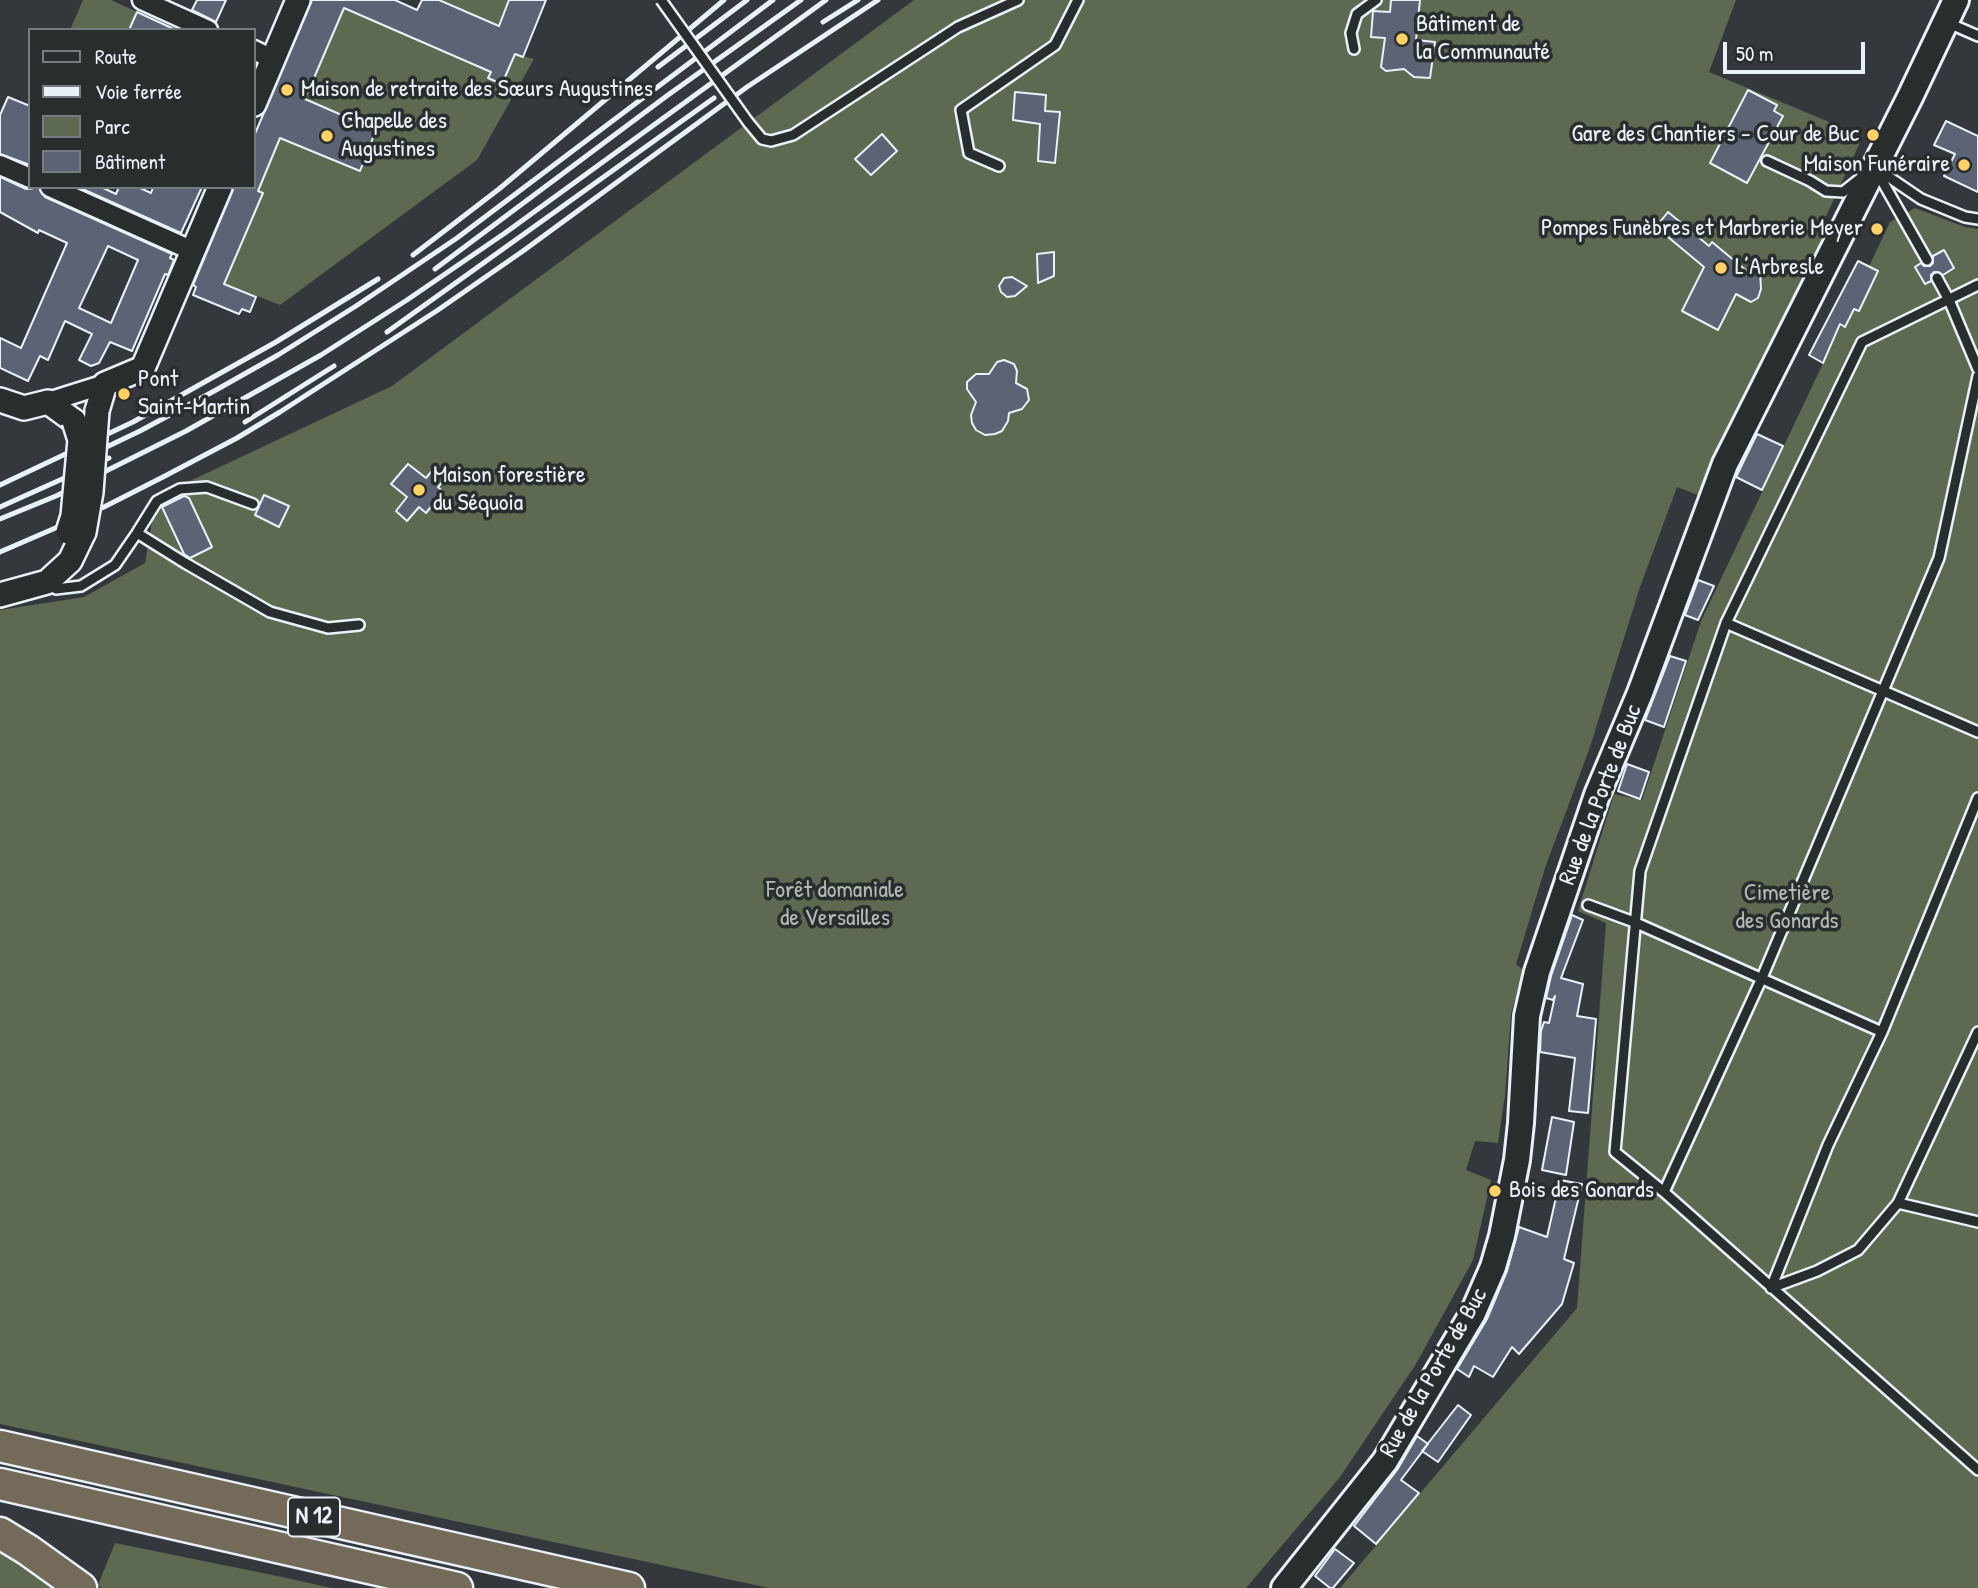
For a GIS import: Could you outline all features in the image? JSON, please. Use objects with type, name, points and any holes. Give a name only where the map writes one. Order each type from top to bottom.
[{"type":"highway","name":"N 12","points":[[0,1446],[629,1588]]},
{"type":"highway","name":"N 12","points":[[0,1484],[457,1588]]},
{"type":"highway","points":[[0,1533],[81,1588]]},
{"type":"main road","name":"Rue de la Porte de Buc","points":[[1284,1588],[1385,1461],[1473,1312],[1493,1267],[1502,1237],[1517,1160],[1527,1016],[1537,972],[1597,795],[1640,693],[1725,464],[1924,68],[1949,8]]},
{"type":"street","points":[[142,0],[204,28]]},
{"type":"street","points":[[256,93],[263,54],[298,0]]},
{"type":"street","points":[[0,165],[28,177]]},
{"type":"street","points":[[54,189],[193,251]]},
{"type":"street","points":[[0,400],[24,408],[96,387],[143,368],[219,189]]},
{"type":"street","points":[[0,595],[44,578],[70,561],[76,532],[91,492],[97,411],[96,387]]},
{"type":"street","points":[[48,402],[74,421],[80,440],[74,506],[76,532]]},
{"type":"lane","points":[[661,0],[748,122],[762,139],[771,141],[793,135],[958,27],[1018,0]]},
{"type":"lane","points":[[999,166],[970,153],[961,110],[1055,44],[1079,0]]},
{"type":"lane","points":[[1353,49],[1352,33],[1357,14],[1376,0]]},
{"type":"lane","points":[[1949,8],[1978,36]]},
{"type":"lane","points":[[1768,161],[1826,191],[1843,192],[1874,167]]},
{"type":"lane","points":[[1874,167],[1921,199],[1965,217],[1978,219]]},
{"type":"lane","points":[[1874,167],[1927,260]]},
{"type":"lane","points":[[1937,278],[1978,369]]},
{"type":"lane","points":[[1978,285],[1862,342],[1726,623],[1640,871],[1615,1152],[1664,1192],[1978,1470]]},
{"type":"lane","points":[[1664,1192],[1761,980],[1939,558],[1978,376]]},
{"type":"lane","points":[[44,578],[56,589],[81,586],[115,565],[158,501],[180,489],[207,487],[253,504]]},
{"type":"lane","points":[[137,533],[185,564],[270,612],[328,628],[359,625]]},
{"type":"lane","points":[[1726,623],[1978,732]]},
{"type":"lane","points":[[1771,1288],[1828,1145],[1882,1032],[1978,798]]},
{"type":"lane","points":[[1588,905],[1634,922],[1882,1032]]},
{"type":"lane","points":[[1771,1288],[1817,1271],[1858,1250],[1898,1203],[1978,1032]]},
{"type":"lane","points":[[1898,1203],[1978,1222]]},
{"type":"green space","points":[[83,0],[111,0],[137,12],[130,28],[71,28]]},
{"type":"green space","points":[[439,0],[518,0],[499,47],[497,25]]},
{"type":"green space","name":"Forêt domaniale de Versailles","points":[[914,0],[1736,0],[1709,72],[1863,136],[1822,225],[1827,228],[1698,495],[1677,487],[1639,590],[1589,750],[1545,868],[1516,964],[1523,970],[1511,1014],[1505,1095],[1498,1143],[1475,1141],[1466,1170],[1491,1180],[1473,1260],[1416,1364],[1340,1477],[1246,1588],[769,1588],[0,1424],[0,610],[84,597],[145,563],[156,497],[392,386]]},
{"type":"green space","points":[[344,8],[491,72],[489,79],[502,84],[515,54],[534,59],[477,160],[280,305],[206,276],[262,193],[254,189],[256,166],[266,170],[280,138],[360,170],[307,95]]},
{"type":"green space","name":"Cimetière des Gonards","points":[[1915,208],[1965,227],[1978,229],[1978,1588],[1340,1588],[1577,1308],[1606,923],[1578,911],[1614,794],[1642,800],[1701,621],[1890,222]]},
{"type":"green space","points":[[115,1543],[332,1588],[102,1588],[98,1585]]},
{"type":"green space","points":[[0,1549],[56,1588],[0,1588]]},
{"type":"building","points":[[197,0],[226,0],[216,22],[192,10]]},
{"type":"building","points":[[312,0],[395,0],[417,10],[422,0],[439,0],[499,26],[509,0],[546,0],[523,57],[515,54],[502,84],[488,78],[491,72],[344,8],[305,99],[376,130],[360,171],[280,138],[258,191],[263,193],[224,284],[256,297],[250,312],[242,309],[239,314],[193,295],[196,287],[193,285],[233,189],[256,189],[256,131]]},
{"type":"building","name":"Bâtiment de la Communauté","points":[[1391,0],[1420,0],[1416,40],[1435,42],[1430,78],[1414,77],[1404,69],[1386,71],[1381,67],[1385,38],[1371,37],[1373,11],[1390,12]]},
{"type":"building","points":[[137,12],[172,28],[130,28]]},
{"type":"building","points":[[1748,90],[1777,105],[1774,111],[1783,116],[1747,183],[1710,163]]},
{"type":"building","points":[[1015,92],[1046,95],[1045,111],[1060,112],[1055,163],[1038,161],[1040,124],[1013,120]]},
{"type":"building","points":[[8,97],[28,105],[28,164],[0,154],[0,115]]},
{"type":"building","name":"Maison Funéraire","points":[[1946,121],[1978,136],[1978,192],[1944,176],[1955,154],[1934,145]]},
{"type":"building","points":[[882,134],[897,151],[871,175],[855,159]]},
{"type":"building","points":[[0,177],[26,189],[40,189],[45,197],[172,254],[170,258],[174,260],[168,275],[165,274],[132,351],[110,342],[99,363],[91,366],[79,360],[92,334],[65,321],[48,360],[40,356],[28,381],[0,368],[0,338],[21,348],[67,243],[39,230],[38,233],[0,212]],"holes":[[[108,246],[138,260],[111,323],[79,308]]]},
{"type":"building","points":[[82,189],[105,189],[116,194],[118,189],[142,189],[151,193],[152,189],[201,189],[181,233]]},
{"type":"building","name":"L’Arbresle","points":[[1668,212],[1709,246],[1712,242],[1748,272],[1760,271],[1761,289],[1758,298],[1751,302],[1736,294],[1718,330],[1682,311],[1704,267],[1656,227]]},
{"type":"building","points":[[1944,250],[1954,268],[1943,275],[1934,272],[1931,281],[1925,284],[1915,267],[1921,263],[1930,266],[1933,256]]},
{"type":"building","points":[[1054,252],[1054,276],[1038,283],[1037,254]]},
{"type":"building","points":[[1858,261],[1878,271],[1859,311],[1854,309],[1845,327],[1840,324],[1823,363],[1809,355]]},
{"type":"building","points":[[1012,277],[1027,286],[1015,296],[1007,297],[999,286],[1004,278]]},
{"type":"building","points":[[1004,360],[1014,364],[1017,371],[1016,383],[1027,389],[1029,400],[1022,409],[1009,413],[1002,431],[985,435],[976,430],[972,423],[971,415],[976,402],[967,389],[967,382],[976,374],[989,374],[997,362]]},
{"type":"building","points":[[1757,434],[1783,446],[1762,490],[1736,477]]},
{"type":"building","name":"Maison forestière du Séquoia","points":[[408,464],[426,478],[436,466],[447,476],[438,487],[443,492],[426,513],[419,507],[407,521],[396,511],[407,497],[391,484]]},
{"type":"building","points":[[264,495],[289,506],[279,527],[255,515]]},
{"type":"building","points":[[184,496],[189,498],[212,547],[190,558],[184,554],[162,507]]},
{"type":"building","points":[[1698,580],[1714,586],[1698,620],[1685,615]]},
{"type":"building","points":[[1670,656],[1686,661],[1664,727],[1645,720]]},
{"type":"building","points":[[1627,764],[1649,772],[1640,799],[1618,791]]},
{"type":"building","points":[[1572,915],[1583,920],[1561,978],[1583,984],[1577,1016],[1596,1019],[1588,1113],[1569,1111],[1575,1058],[1540,1052],[1541,1031],[1544,1022],[1549,1023],[1555,996],[1553,1000],[1546,998],[1551,976]]},
{"type":"building","points":[[1552,1117],[1574,1122],[1566,1175],[1542,1170]]},
{"type":"building","points":[[1560,1180],[1582,1184],[1564,1259],[1574,1263],[1562,1304],[1519,1354],[1512,1347],[1493,1377],[1474,1366],[1469,1377],[1457,1369],[1487,1319],[1507,1271],[1519,1227],[1547,1237]]},
{"type":"building","points":[[1458,1405],[1471,1415],[1438,1462],[1422,1451]]},
{"type":"building","points":[[1417,1436],[1428,1444],[1401,1480],[1419,1493],[1376,1544],[1354,1526],[1397,1470]]},
{"type":"building","points":[[1335,1549],[1354,1563],[1333,1588],[1330,1588],[1315,1576]]},
{"type":"railway","points":[[413,255],[499,189],[724,0]]},
{"type":"railway","points":[[658,67],[747,0]]},
{"type":"railway","points":[[73,463],[216,390],[356,306],[457,238],[773,0]]},
{"type":"railway","points":[[435,269],[668,95],[801,0]]},
{"type":"railway","points":[[0,519],[56,496],[186,431],[321,355],[505,233],[826,0]]},
{"type":"railway","points":[[823,22],[858,0]]},
{"type":"railway","points":[[0,552],[104,507],[237,438],[280,412],[438,310],[747,87],[878,0]]},
{"type":"railway","points":[[387,332],[714,98]]},
{"type":"railway","points":[[0,485],[133,422],[276,342],[378,279]]},
{"type":"railway","points":[[245,422],[334,366]]},
{"type":"railway","points":[[0,507],[109,458]]},
{"type":"place","name":"Bâtiment de la Communauté","points":[[1402,39]]},
{"type":"place","name":"Maison de retraite des Sœurs Augustines","points":[[287,90]]},
{"type":"place","name":"Gare des Chantiers - Cour de Buc","points":[[1873,135]]},
{"type":"place","name":"Chapelle des Augustines","points":[[327,136]]},
{"type":"place","name":"Maison Funéraire","points":[[1964,165]]},
{"type":"place","name":"Pompes Funèbres et Marbrerie Meyer","points":[[1877,229]]},
{"type":"place","name":"L’Arbresle","points":[[1721,268]]},
{"type":"place","name":"Pont Saint-Martin","points":[[124,394]]},
{"type":"place","name":"Maison forestière du Séquoia","points":[[419,490]]},
{"type":"place","name":"Bois des Gonards","points":[[1495,1191]]}]
